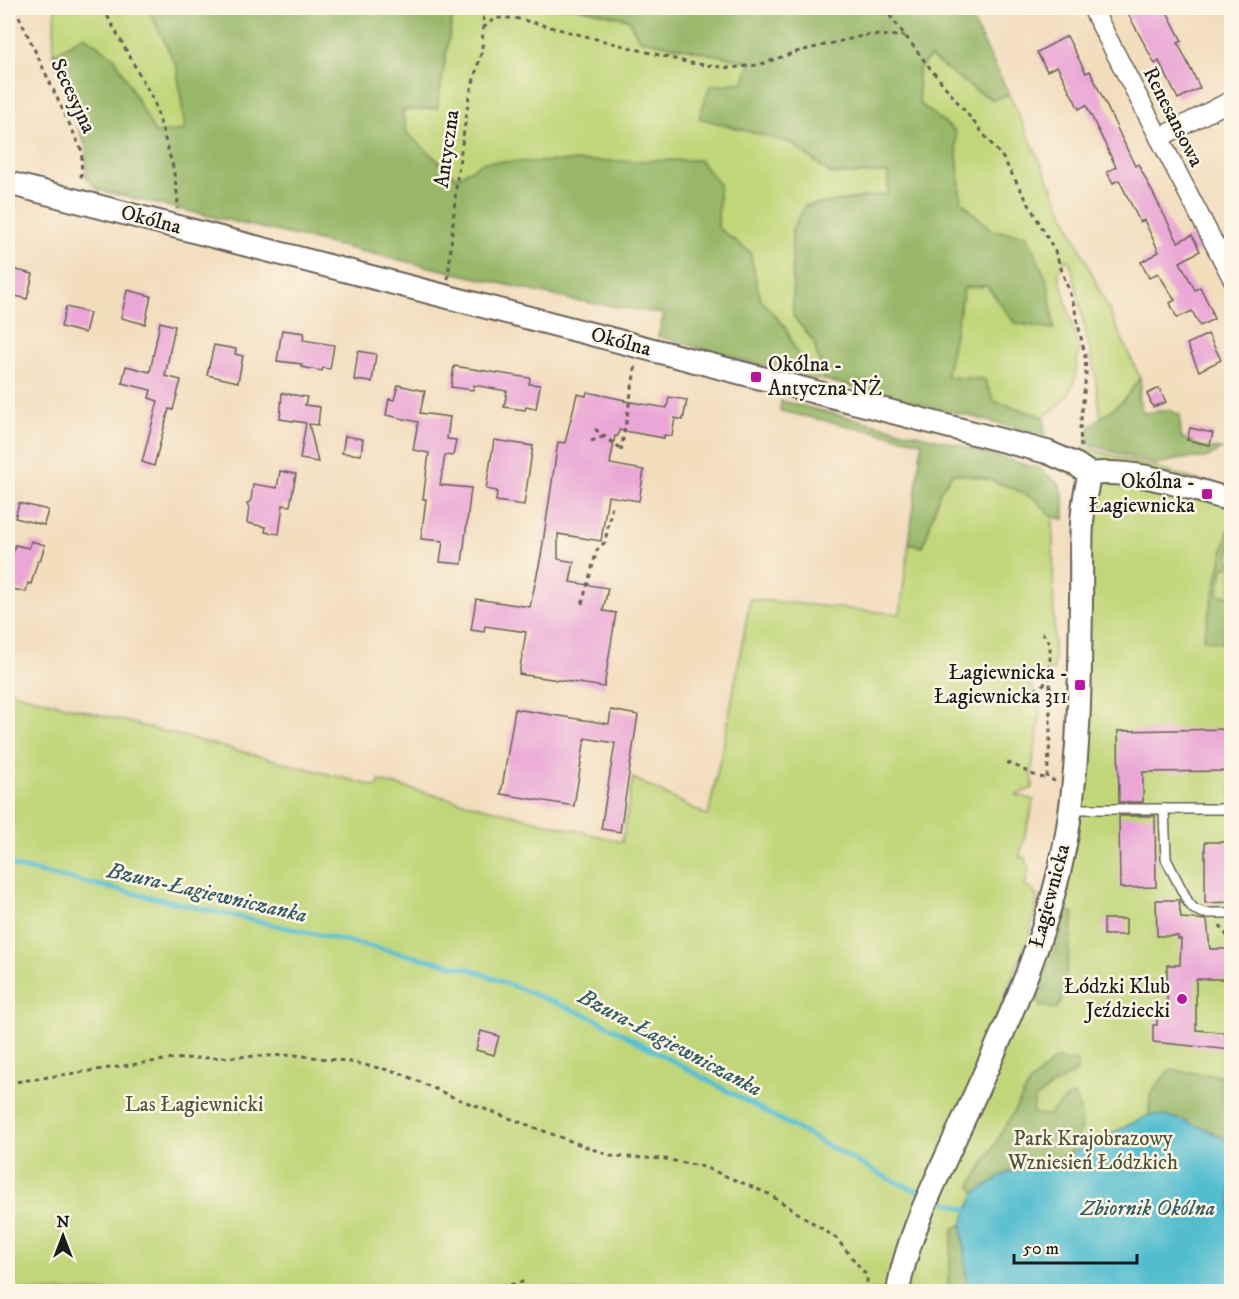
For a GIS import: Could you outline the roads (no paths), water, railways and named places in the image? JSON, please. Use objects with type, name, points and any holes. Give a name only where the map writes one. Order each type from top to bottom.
[{"type":"street","name":"Renesansowa","points":[[1092,8],[1232,278]]},
{"type":"street","points":[[1159,138],[1232,100]]},
{"type":"street","name":"Okólna","points":[[8,183],[1047,452],[1077,465],[1090,474]]},
{"type":"street","points":[[1090,474],[1125,473],[1232,500]]},
{"type":"street","name":"Łagiewnicka","points":[[898,1292],[910,1242],[1037,948],[1057,879],[1071,809],[1078,741],[1083,517],[1090,474]]},
{"type":"lane","points":[[1071,809],[1232,809]]},
{"type":"lane","points":[[1164,809],[1166,859],[1194,909],[1204,913],[1232,913]]},
{"type":"water","name":"Zbiornik Okólna","points":[[1149,1115],[1181,1120],[1231,1142],[1231,1291],[968,1291],[962,1224],[975,1193],[1008,1172],[1046,1165]]},
{"type":"waterway","name":"Bzura-Łagiewniczanka","points":[[8,865],[470,969],[596,1019],[887,1178],[925,1194]]},
{"type":"waterway","name":"Bzura-Łagiewniczanka","points":[[934,1197],[973,1212]]},
{"type":"place","name":"Okólna - Antyczna NŻ","points":[[756,377]]},
{"type":"place","name":"Okólna - Łagiewnicka","points":[[1207,494]]},
{"type":"place","name":"Łagiewnicka - Łagiewnicka 311","points":[[1080,685]]},
{"type":"place","name":"Łódzki Klub Jeździecki","points":[[1182,999]]},
{"type":"park label","name":"Las Łagiewnicki","points":[[194,1105]]},
{"type":"park label","name":"Park Krajobrazowy Wzniesień Łódzkich","points":[[1093,1151]]}]
